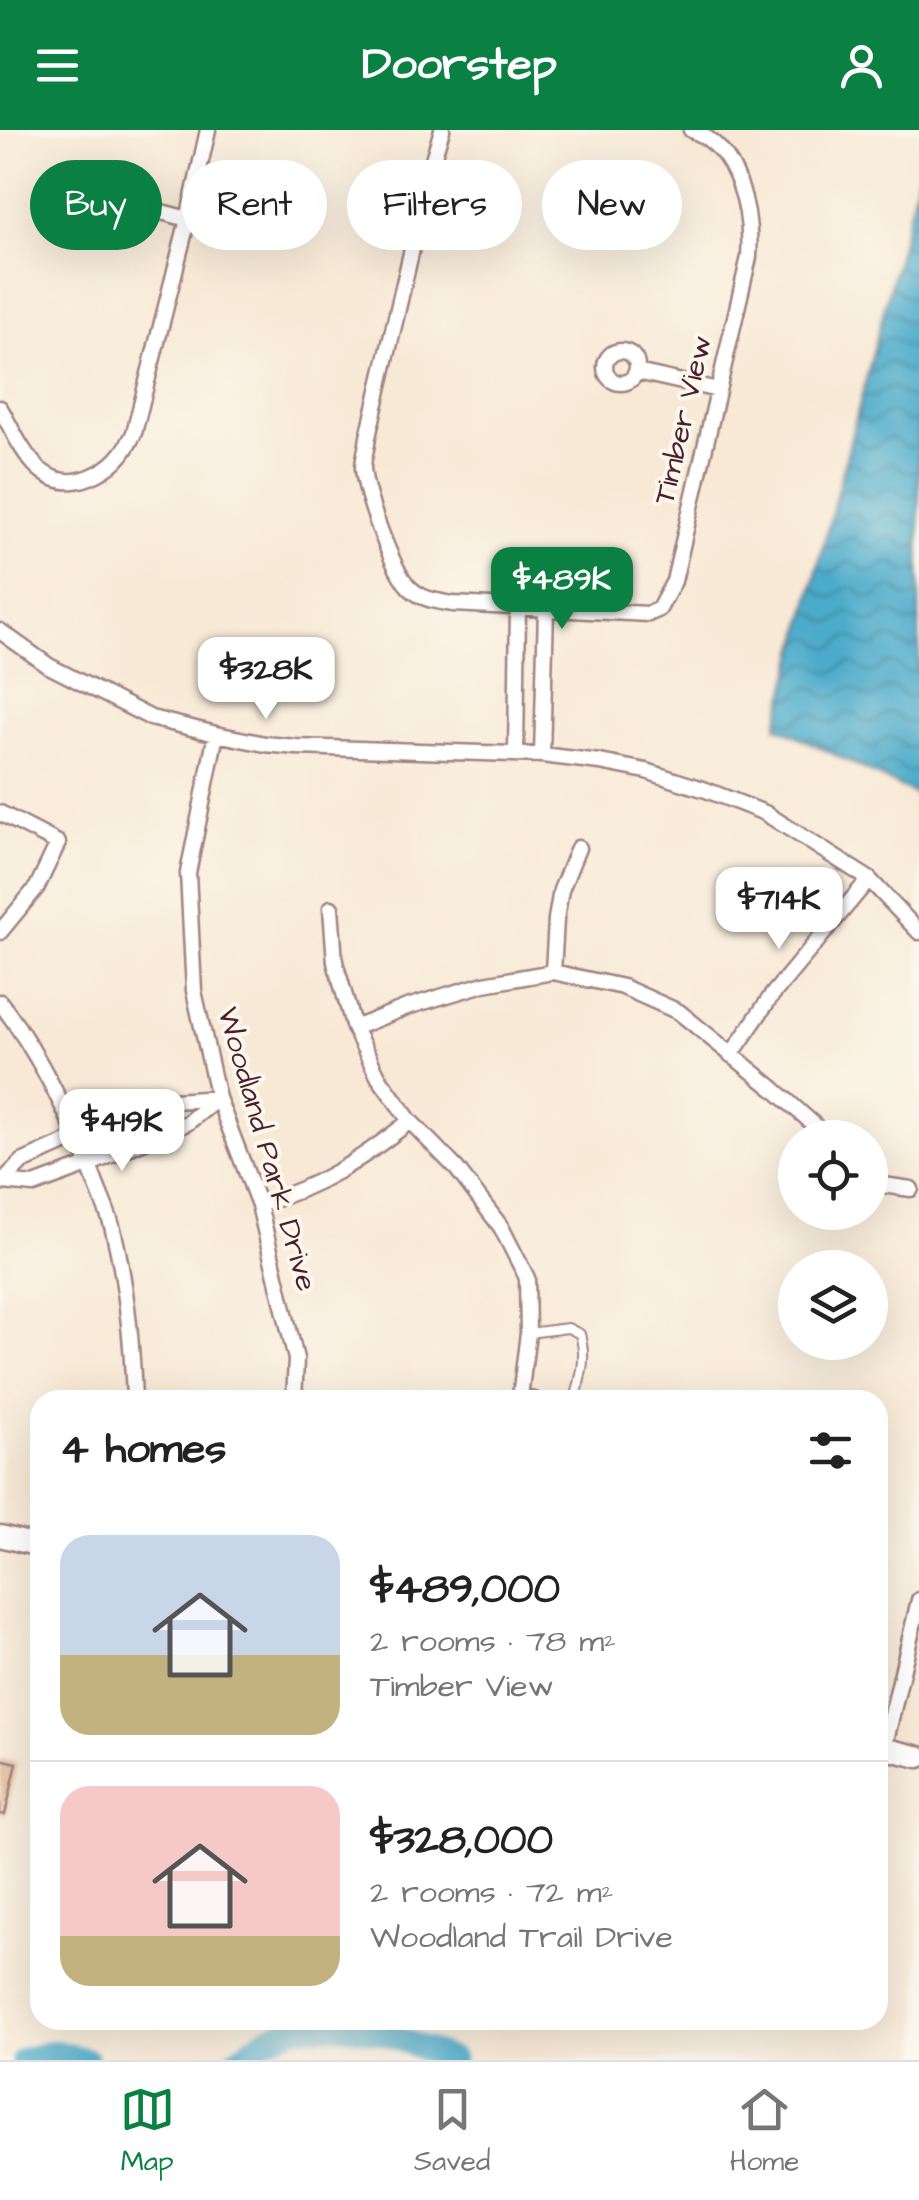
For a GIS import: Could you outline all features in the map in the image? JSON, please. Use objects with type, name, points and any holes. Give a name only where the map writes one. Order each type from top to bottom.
[{"type":"street","points":[[201,160],[208,130]]},
{"type":"street","name":"Timber View","points":[[442,130],[432,159],[363,468],[397,572],[411,590],[428,600],[648,614],[659,609],[674,581],[749,256],[750,230],[734,168],[722,150],[691,130]]},
{"type":"street","points":[[0,408],[42,474],[64,483],[106,470],[125,452],[134,434],[182,242]]},
{"type":"street","points":[[637,372],[718,390]]},
{"type":"street","points":[[516,754],[518,607]]},
{"type":"street","points":[[542,754],[546,608]]},
{"type":"street","points":[[0,631],[49,666],[151,718],[216,734],[296,747],[542,754],[646,771],[706,790],[766,813],[869,879],[919,932]]},
{"type":"street","name":"Woodland Park Drive","points":[[216,734],[188,873],[194,991],[218,1098],[259,1206],[296,1359],[294,1390]]},
{"type":"street","points":[[0,812],[58,843],[36,888],[0,932]]},
{"type":"street","points":[[553,972],[561,890],[578,848]]},
{"type":"street","points":[[731,1055],[772,995],[869,879]]},
{"type":"street","points":[[331,908],[335,962],[354,1028],[380,1078],[410,1121],[457,1169],[501,1227],[527,1278],[528,1333],[521,1390]]},
{"type":"street","points":[[354,1028],[466,989],[553,972],[624,987],[679,1012],[809,1120]]},
{"type":"street","points":[[0,1002],[25,1035],[78,1136],[112,1225],[132,1332],[134,1390]]},
{"type":"street","points":[[2,1183],[22,1162],[78,1136],[174,1101],[218,1098]]},
{"type":"street","points":[[2,1183],[34,1184],[88,1164],[187,1123],[218,1098]]},
{"type":"street","points":[[259,1206],[336,1174],[410,1121]]},
{"type":"street","points":[[888,1186],[912,1189]]},
{"type":"street","points":[[1,1541],[30,1545]]},
{"type":"street","points":[[888,1721],[919,1600]]},
{"type":"street","points":[[888,1750],[919,1757]]},
{"type":"lane","points":[[528,1333],[568,1328],[580,1334],[584,1349],[577,1390]]},
{"type":"water","points":[[919,174],[919,796],[777,726]]},
{"type":"building","points":[[0,1759],[17,1763],[5,1815],[0,1814]]},
{"type":"waterway","points":[[237,2060],[265,2039],[288,2030]]},
{"type":"waterway","points":[[368,2030],[452,2060]]},
{"type":"waterway","points":[[23,2060],[54,2052],[86,2060]]}]
